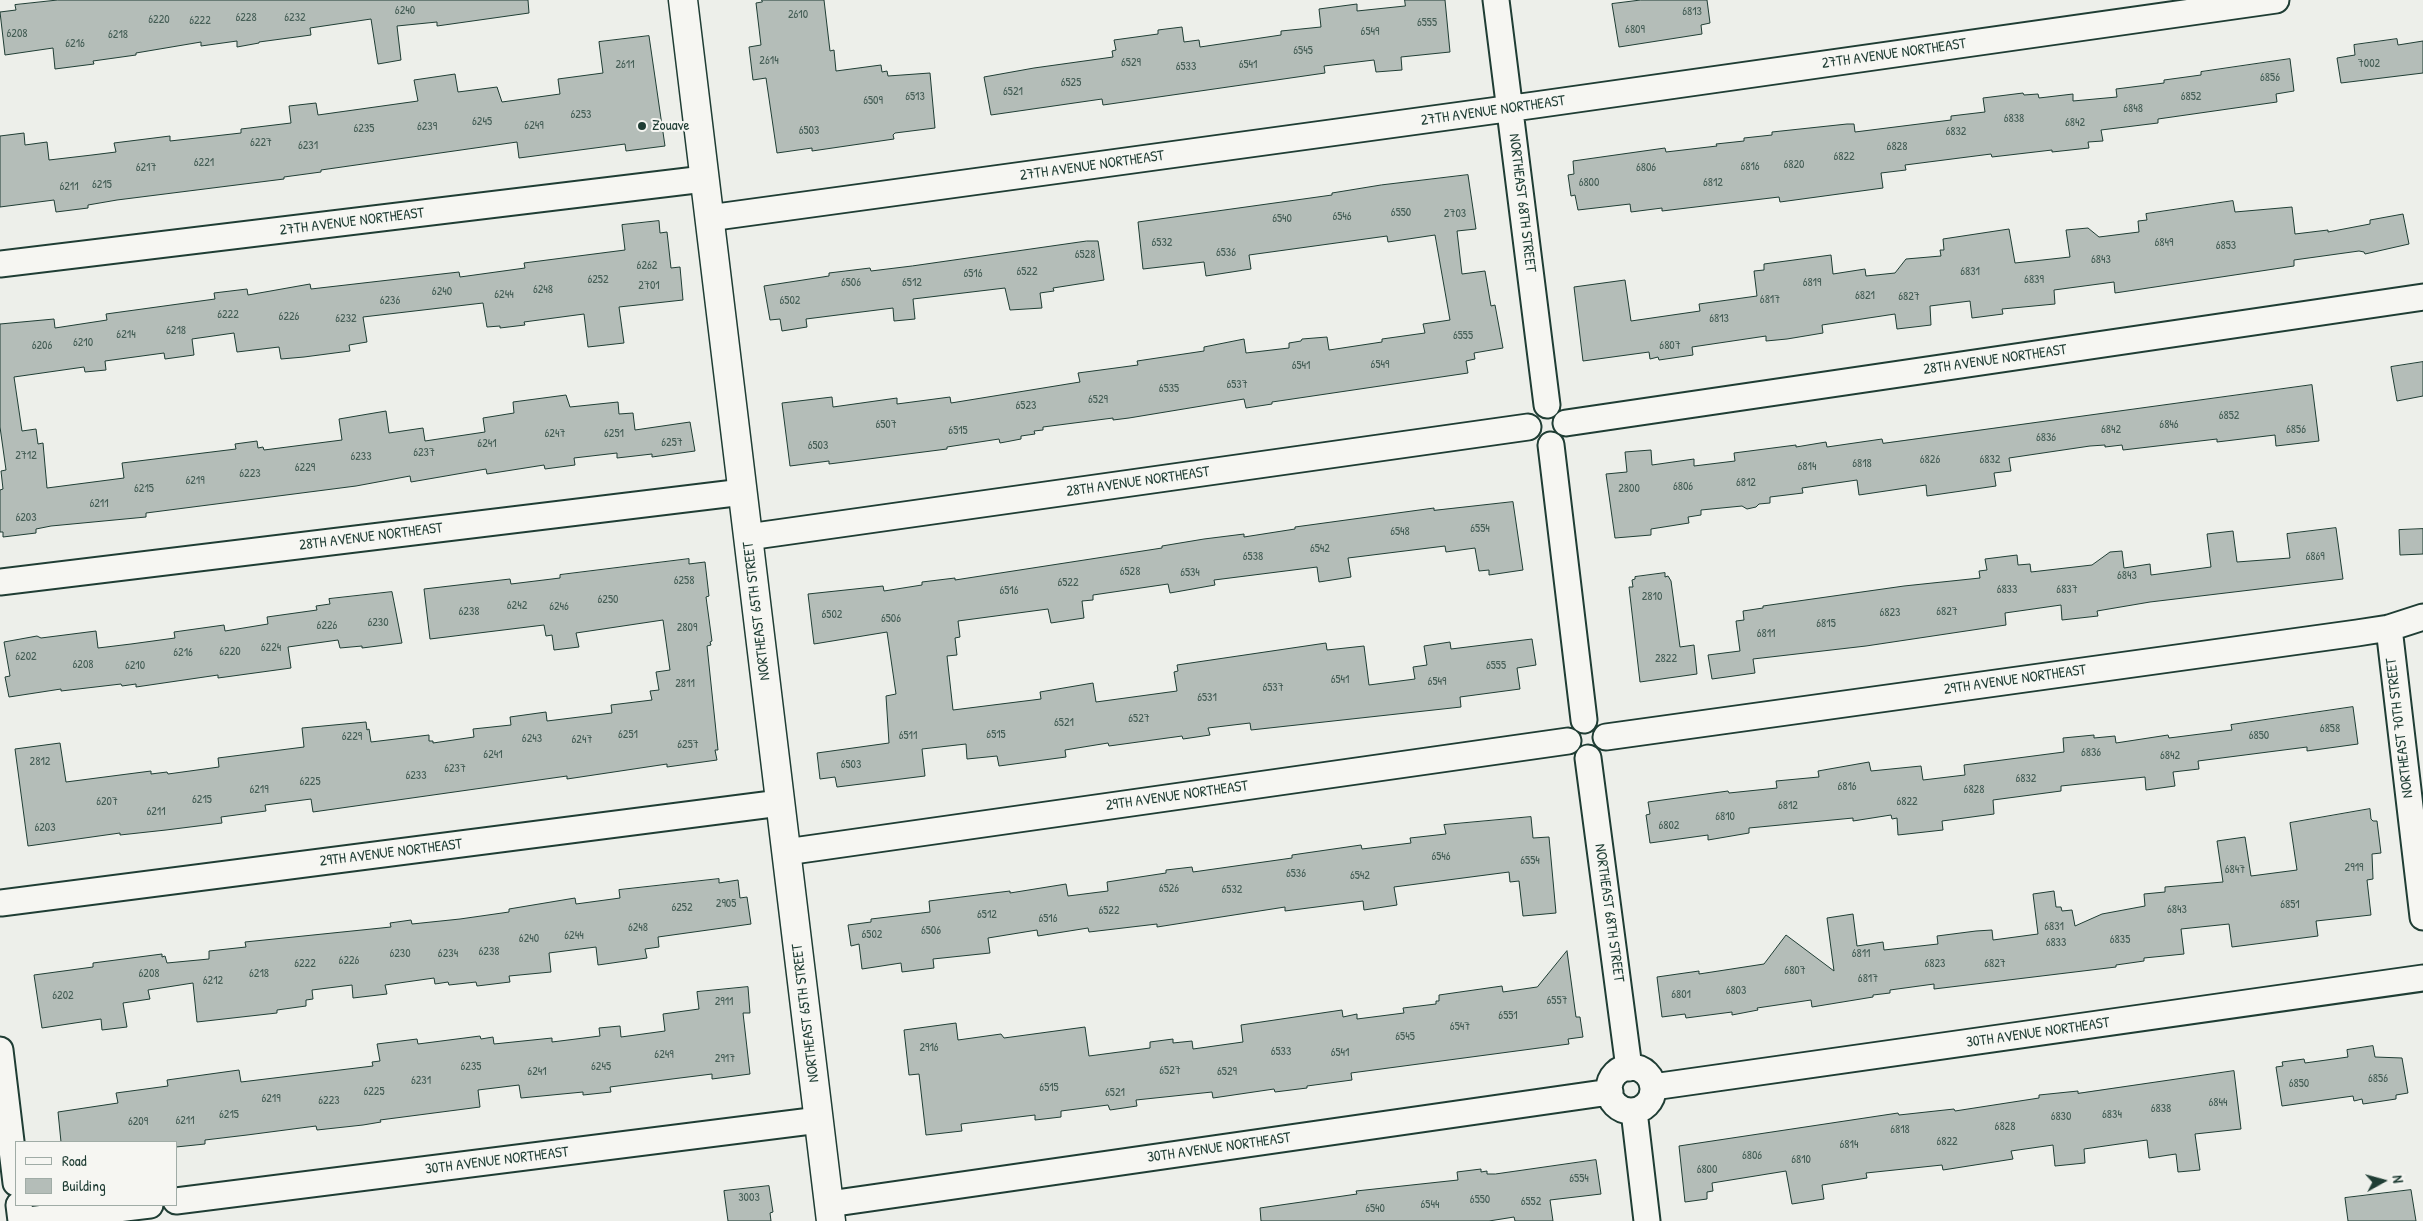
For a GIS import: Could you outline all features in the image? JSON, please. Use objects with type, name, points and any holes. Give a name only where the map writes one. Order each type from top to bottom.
[{"type":"main road","name":"NORTHEAST 65TH STREET","points":[[683,0],[830,1212]]},
{"type":"street","name":"NORTHEAST 68TH STREET","points":[[1496,0],[1547,405]]},
{"type":"street","name":"27TH AVENUE NORTHEAST","points":[[709,218],[2276,0]]},
{"type":"street","name":"27TH AVENUE NORTHEAST","points":[[0,264],[704,179]]},
{"type":"street","name":"28TH AVENUE NORTHEAST","points":[[1566,423],[2423,296]]},
{"type":"street","points":[[1547,405],[1559,409],[1566,423],[1565,434],[1561,440],[1551,445],[1536,442],[1531,437],[1528,428],[1531,414],[1535,409],[1547,405]]},
{"type":"street","name":"28TH AVENUE NORTHEAST","points":[[748,537],[1528,428]]},
{"type":"street","points":[[1551,445],[1584,720]]},
{"type":"street","name":"28TH AVENUE NORTHEAST","points":[[0,582],[743,492]]},
{"type":"street","name":"29TH AVENUE NORTHEAST","points":[[1606,737],[2389,628],[2423,617]]},
{"type":"street","name":"NORTHEAST 70TH STREET","points":[[2389,628],[2416,799],[2423,918]]},
{"type":"street","points":[[1584,720],[1599,724],[1604,728],[1606,737],[1600,753],[1588,758],[1575,754],[1568,741],[1572,727],[1584,720]]},
{"type":"street","name":"29TH AVENUE NORTHEAST","points":[[786,852],[1568,741]]},
{"type":"street","name":"NORTHEAST 68TH STREET","points":[[1588,758],[1629,1068]]},
{"type":"street","name":"29TH AVENUE NORTHEAST","points":[[0,904],[780,803]]},
{"type":"street","name":"30TH AVENUE NORTHEAST","points":[[1653,1088],[2423,978]]},
{"type":"street","points":[[0,1050],[15,1175]]},
{"type":"street","points":[[1629,1068],[1644,1071],[1649,1076],[1653,1088],[1652,1098],[1647,1104],[1634,1111],[1620,1108],[1614,1103],[1610,1092],[1613,1077],[1618,1072],[1629,1068]]},
{"type":"street","name":"30TH AVENUE NORTHEAST","points":[[830,1212],[1610,1092]]},
{"type":"street","points":[[1634,1111],[1647,1221]]},
{"type":"street","name":"30TH AVENUE NORTHEAST","points":[[178,1201],[819,1120]]},
{"type":"street","points":[[19,1206],[21,1221],[142,1206]]},
{"type":"building","points":[[58,0],[528,0],[529,13],[437,26],[437,22],[397,26],[401,60],[378,64],[371,19],[310,28],[311,35],[237,47],[237,41],[201,46],[201,42],[136,53],[136,55],[93,61],[94,64],[55,69],[53,48],[5,55],[0,12],[16,10],[15,5]]},
{"type":"building","points":[[762,0],[824,0],[830,51],[834,50],[836,71],[881,65],[882,72],[887,71],[888,76],[930,73],[935,128],[895,133],[893,135],[894,139],[812,151],[812,148],[777,153],[766,78],[753,80],[749,47],[761,45],[756,3],[762,2]]},
{"type":"building","points":[[1405,0],[1445,0],[1450,52],[1401,57],[1402,70],[1376,72],[1374,60],[1324,66],[1325,73],[1103,105],[1102,99],[991,115],[984,77],[1113,57],[1112,51],[1116,50],[1114,40],[1158,34],[1158,30],[1182,27],[1184,42],[1199,40],[1200,47],[1281,35],[1281,31],[1321,27],[1319,9],[1357,4],[1357,11],[1405,6]]},
{"type":"building","points":[[1641,0],[1707,0],[1710,23],[1701,25],[1702,34],[1619,47],[1612,4]]},
{"type":"building","points":[[649,36],[665,146],[626,151],[625,144],[519,158],[517,142],[321,170],[321,172],[284,177],[284,179],[117,200],[88,205],[88,208],[56,212],[54,200],[0,207],[0,136],[24,133],[25,145],[47,142],[49,160],[116,152],[114,143],[170,136],[170,141],[241,133],[241,129],[291,123],[289,106],[316,103],[318,115],[418,101],[414,80],[455,74],[458,92],[497,87],[502,102],[560,94],[558,79],[603,73],[599,42]]},
{"type":"building","points":[[2397,39],[2398,45],[2423,41],[2423,73],[2341,83],[2337,58],[2355,55],[2354,45]]},
{"type":"building","points":[[2290,59],[2294,91],[2276,94],[2277,102],[2158,119],[2158,123],[2101,130],[2103,141],[2088,142],[2089,148],[1992,157],[1991,154],[1905,165],[1906,170],[1881,173],[1883,188],[1780,202],[1779,197],[1662,211],[1662,208],[1631,212],[1630,204],[1578,210],[1575,195],[1571,196],[1568,175],[1574,174],[1573,161],[1665,148],[1666,152],[1717,146],[1716,144],[1744,141],[1744,138],[1772,135],[1772,132],[1854,124],[1855,132],[1951,120],[1951,116],[1985,112],[1983,98],[2023,93],[2024,95],[2038,94],[2039,98],[2073,94],[2073,101],[2117,97],[2116,89],[2164,83],[2164,80],[2201,75],[2201,72]]},
{"type":"building","points":[[1468,175],[1476,229],[1457,231],[1462,274],[1485,271],[1491,306],[1495,305],[1503,348],[1474,353],[1475,359],[1466,361],[1468,373],[1272,402],[1272,404],[1246,408],[1244,399],[1129,418],[1113,420],[1113,418],[1043,427],[1043,430],[1034,431],[1035,434],[1021,436],[1021,439],[1000,443],[999,439],[947,447],[947,449],[829,464],[829,461],[790,466],[782,403],[832,397],[833,407],[897,398],[897,404],[950,397],[951,403],[1080,382],[1078,373],[1138,365],[1137,361],[1204,351],[1204,347],[1244,339],[1246,353],[1289,348],[1289,343],[1301,341],[1302,339],[1327,337],[1329,350],[1382,342],[1382,339],[1425,333],[1423,324],[1450,320],[1435,235],[1388,242],[1387,236],[1249,255],[1251,269],[1206,276],[1204,262],[1143,269],[1138,222],[1332,195],[1332,193],[1381,185]]},
{"type":"building","points":[[2233,201],[2235,212],[2292,207],[2295,234],[2328,230],[2328,232],[2370,224],[2370,220],[2403,214],[2409,244],[2365,254],[2359,251],[2294,260],[2294,266],[2115,293],[2114,282],[2054,290],[2055,304],[2002,309],[2003,314],[1972,318],[1970,301],[1930,306],[1931,325],[1897,329],[1895,314],[1822,325],[1823,333],[1787,339],[1766,341],[1766,336],[1692,347],[1693,355],[1659,360],[1658,357],[1650,359],[1649,352],[1583,361],[1574,287],[1625,280],[1631,321],[1700,311],[1699,304],[1757,296],[1754,271],[1764,270],[1764,264],[1831,255],[1833,274],[1865,269],[1866,276],[1895,273],[1906,259],[1941,256],[1940,250],[1944,250],[1943,239],[2009,229],[2015,263],[2070,257],[2066,230],[2088,228],[2099,237],[2139,232],[2138,221],[2147,220],[2146,214]]},
{"type":"building","points":[[659,221],[660,233],[667,232],[671,268],[680,267],[683,300],[619,307],[624,343],[588,347],[584,314],[524,322],[525,325],[500,328],[500,326],[487,327],[483,303],[363,317],[367,342],[349,345],[350,351],[304,357],[281,359],[279,347],[237,352],[234,333],[192,339],[194,355],[165,359],[164,353],[105,361],[106,370],[85,372],[84,367],[14,377],[22,431],[36,429],[38,444],[43,443],[47,488],[124,478],[122,463],[236,449],[235,444],[257,441],[258,448],[263,447],[264,450],[342,440],[339,419],[386,411],[389,433],[423,428],[425,441],[485,432],[483,418],[514,413],[513,402],[566,395],[570,407],[618,402],[619,414],[633,413],[635,430],[690,422],[695,451],[652,457],[652,454],[617,458],[617,453],[574,458],[575,465],[545,469],[544,465],[487,474],[486,469],[411,482],[410,476],[356,486],[146,513],[146,517],[51,526],[36,529],[36,533],[3,537],[3,532],[0,532],[0,490],[3,489],[1,471],[6,470],[0,427],[0,324],[54,319],[55,328],[107,320],[106,314],[215,299],[214,293],[247,289],[248,295],[310,284],[311,289],[459,272],[460,277],[525,268],[524,263],[625,250],[622,225]]},
{"type":"building","points":[[1098,241],[1104,280],[1053,288],[1054,291],[1040,293],[1042,308],[1010,310],[1005,288],[913,299],[915,319],[894,321],[893,308],[806,319],[807,327],[782,331],[780,319],[770,320],[764,286],[829,276],[829,273],[870,268],[871,271],[912,266]]},
{"type":"building","points":[[2423,362],[2423,396],[2397,401],[2391,367]]},
{"type":"building","points":[[2312,385],[2319,441],[2276,446],[2275,435],[2217,442],[2217,439],[2123,450],[2122,445],[2090,446],[2009,458],[2011,471],[1994,473],[1996,486],[1927,496],[1926,485],[1859,495],[1857,480],[1802,488],[1803,493],[1770,497],[1770,503],[1759,504],[1756,507],[1747,509],[1742,506],[1701,510],[1701,515],[1688,517],[1689,523],[1651,529],[1651,535],[1615,538],[1606,474],[1627,472],[1625,452],[1651,450],[1652,465],[1694,459],[1694,466],[1735,461],[1734,453],[1826,442],[1827,447],[1882,439],[1883,443]]},
{"type":"building","points":[[1513,502],[1523,570],[1489,575],[1489,570],[1479,571],[1475,548],[1446,552],[1445,546],[1348,558],[1351,577],[1319,582],[1317,567],[1214,580],[1215,585],[1170,593],[1168,584],[1093,595],[1093,600],[1082,601],[1084,618],[1051,623],[1048,609],[958,621],[960,637],[955,638],[957,655],[947,656],[953,710],[1041,699],[1040,692],[1093,683],[1096,702],[1177,691],[1174,672],[1178,671],[1177,665],[1326,643],[1327,650],[1364,646],[1369,685],[1415,679],[1413,667],[1427,665],[1424,646],[1450,642],[1451,649],[1532,639],[1536,665],[1517,668],[1520,689],[1460,697],[1461,707],[1251,730],[1250,723],[1208,728],[1210,735],[1183,739],[1182,736],[1109,746],[1108,743],[1065,750],[1066,757],[999,766],[997,756],[967,759],[966,744],[922,749],[925,776],[837,787],[835,777],[820,779],[817,753],[889,743],[886,696],[896,694],[887,632],[814,644],[808,594],[883,586],[884,591],[922,585],[922,582],[955,578],[955,580],[1162,548],[1162,546],[1204,539],[1244,534],[1244,537],[1295,529],[1295,527],[1434,508],[1434,510]]},
{"type":"building","points":[[2336,528],[2343,579],[2150,602],[2097,611],[2098,616],[2062,620],[2061,605],[2005,613],[2006,625],[1866,646],[1753,659],[1755,673],[1712,679],[1708,655],[1740,651],[1736,621],[1744,620],[1743,611],[1763,608],[1763,606],[1904,586],[1980,578],[1979,571],[1987,570],[1985,559],[2017,555],[2018,565],[2030,564],[2031,572],[2092,565],[2110,552],[2122,551],[2124,568],[2150,564],[2151,575],[2211,567],[2207,534],[2233,531],[2237,562],[2290,558],[2287,534]]},
{"type":"building","points":[[2423,529],[2423,554],[2400,555],[2399,530]]},
{"type":"building","points":[[689,559],[689,564],[705,562],[709,596],[706,597],[712,641],[710,642],[711,645],[707,646],[718,750],[715,750],[717,760],[667,767],[667,764],[567,779],[567,776],[313,812],[311,799],[265,805],[266,811],[221,817],[222,823],[120,835],[120,833],[28,846],[15,749],[60,743],[66,782],[151,771],[151,774],[167,772],[168,774],[219,767],[218,758],[304,747],[302,728],[366,722],[371,742],[429,735],[429,741],[433,741],[433,743],[474,737],[473,729],[511,725],[510,717],[546,712],[547,721],[612,713],[611,705],[652,700],[650,691],[659,690],[656,672],[670,670],[663,620],[576,633],[579,647],[554,650],[552,635],[546,636],[544,625],[430,639],[424,589],[510,579],[511,584],[560,578],[560,575]]},
{"type":"building","points":[[1665,573],[1665,577],[1668,576],[1671,581],[1680,647],[1694,645],[1697,674],[1640,682],[1629,587],[1633,587],[1632,580],[1635,577]]},
{"type":"building","points":[[392,592],[402,643],[362,648],[362,646],[340,648],[338,640],[288,647],[291,668],[218,678],[218,675],[136,687],[136,684],[122,686],[121,684],[61,691],[61,689],[9,697],[5,677],[10,676],[4,642],[37,636],[41,638],[96,631],[98,648],[131,644],[175,638],[174,632],[224,625],[225,631],[268,624],[267,617],[317,610],[316,606],[330,604],[329,599]]},
{"type":"building","points":[[2353,707],[2358,744],[2307,751],[2307,747],[2198,761],[2199,769],[2173,772],[2175,786],[2146,790],[2145,777],[2061,786],[2061,791],[1993,800],[1994,814],[1942,821],[1943,830],[1898,835],[1897,818],[1892,819],[1891,815],[1853,821],[1853,818],[1749,828],[1749,833],[1708,840],[1708,835],[1650,843],[1646,815],[1650,814],[1648,802],[1728,791],[1729,793],[1777,788],[1776,781],[1819,777],[1818,771],[1869,762],[1871,771],[1921,766],[1923,780],[1965,775],[1964,765],[2064,752],[2063,738],[2094,735],[2094,738],[2115,736],[2116,743],[2168,735],[2169,738],[2232,730],[2231,725]]},
{"type":"building","points":[[2370,809],[2371,819],[2377,821],[2381,853],[2372,854],[2373,879],[2367,880],[2371,915],[2316,921],[2318,936],[2232,947],[2229,924],[2181,929],[2184,954],[2144,958],[2144,961],[2116,965],[2116,967],[1934,989],[1934,984],[1890,990],[1890,993],[1873,995],[1873,997],[1812,1007],[1811,1000],[1757,1008],[1758,1010],[1732,1015],[1732,1012],[1686,1018],[1685,1014],[1662,1017],[1657,977],[1699,971],[1699,974],[1764,964],[1786,935],[1834,971],[1827,918],[1853,914],[1857,946],[1883,942],[1884,950],[1938,944],[1937,936],[1976,931],[1992,930],[1993,940],[2038,934],[2033,894],[2054,891],[2056,907],[2061,907],[2062,911],[2072,910],[2075,926],[2102,914],[2145,906],[2144,894],[2165,892],[2165,887],[2223,882],[2217,841],[2245,837],[2251,876],[2297,870],[2290,823]]},
{"type":"building","points":[[1531,817],[1533,838],[1549,837],[1556,913],[1523,916],[1519,881],[1510,882],[1509,872],[1394,887],[1397,905],[1364,910],[1363,901],[1285,911],[1285,907],[1157,927],[1157,924],[1089,932],[1088,928],[1038,936],[1037,930],[988,938],[990,953],[933,959],[934,968],[902,972],[901,963],[862,969],[859,944],[851,946],[848,925],[871,922],[871,919],[930,912],[929,901],[1010,891],[1010,893],[1066,884],[1068,896],[1108,891],[1107,882],[1166,873],[1166,870],[1192,867],[1193,872],[1292,858],[1292,855],[1361,845],[1362,849],[1411,843],[1410,838],[1446,834],[1444,825]]},
{"type":"building","points":[[719,879],[719,883],[738,880],[740,898],[747,897],[751,924],[658,937],[659,947],[645,949],[647,958],[598,965],[596,947],[549,953],[551,972],[509,976],[510,982],[477,986],[476,982],[449,985],[448,982],[435,984],[434,978],[385,985],[387,994],[353,998],[352,985],[312,990],[313,999],[306,1000],[306,1006],[277,1010],[277,1013],[197,1022],[193,983],[148,990],[150,999],[123,1003],[127,1027],[102,1030],[101,1019],[42,1028],[34,975],[93,967],[93,963],[162,954],[162,957],[165,956],[167,963],[209,959],[209,951],[246,947],[245,942],[391,927],[390,923],[411,920],[412,924],[460,919],[509,912],[509,909],[575,898],[576,904],[620,898],[619,890]]},
{"type":"building","points":[[1567,951],[1576,1017],[1580,1017],[1583,1037],[1568,1039],[1569,1044],[1351,1073],[1352,1080],[1307,1086],[1307,1088],[1275,1092],[1274,1089],[1213,1098],[1212,1092],[1136,1100],[1137,1106],[1110,1110],[1108,1105],[1061,1111],[1061,1117],[1035,1120],[1035,1115],[961,1124],[962,1131],[926,1135],[919,1074],[909,1075],[904,1030],[956,1023],[958,1040],[1001,1034],[1004,1038],[1085,1027],[1089,1056],[1150,1048],[1150,1042],[1173,1039],[1173,1043],[1192,1041],[1193,1049],[1243,1042],[1241,1025],[1342,1010],[1343,1017],[1357,1014],[1357,1019],[1404,1013],[1403,1008],[1436,1004],[1436,1001],[1439,1001],[1439,995],[1502,986],[1503,992],[1537,987]]},
{"type":"building","points":[[748,987],[750,1013],[743,1013],[750,1074],[712,1079],[712,1074],[672,1079],[610,1087],[611,1092],[583,1095],[583,1092],[521,1098],[519,1085],[478,1090],[480,1107],[380,1120],[381,1122],[363,1125],[317,1130],[316,1126],[205,1140],[205,1144],[178,1147],[178,1141],[61,1141],[58,1112],[118,1103],[116,1093],[168,1086],[167,1080],[239,1070],[241,1082],[373,1066],[372,1062],[380,1061],[377,1044],[417,1039],[418,1044],[480,1036],[481,1039],[493,1037],[494,1044],[552,1038],[552,1042],[600,1036],[599,1028],[620,1026],[621,1037],[665,1031],[663,1014],[699,1009],[697,992]]},
{"type":"building","points":[[2373,1046],[2375,1057],[2402,1058],[2408,1093],[2396,1095],[2396,1099],[2363,1104],[2362,1099],[2354,1101],[2353,1096],[2282,1106],[2276,1067],[2283,1066],[2282,1062],[2304,1059],[2305,1063],[2348,1057],[2347,1050]]},
{"type":"building","points":[[2234,1071],[2241,1129],[2195,1134],[2200,1170],[2178,1172],[2176,1154],[2149,1158],[2147,1140],[2084,1149],[2085,1163],[2055,1166],[2053,1145],[2011,1151],[2013,1159],[1943,1170],[1942,1165],[1866,1173],[1867,1178],[1822,1185],[1824,1199],[1792,1204],[1786,1171],[1712,1183],[1713,1191],[1707,1192],[1707,1199],[1685,1202],[1679,1146],[1898,1113],[1899,1115],[1954,1109],[1955,1111],[2039,1098],[2039,1095],[2078,1091],[2078,1093]]},
{"type":"building","points":[[1596,1160],[1601,1194],[1550,1200],[1553,1221],[1515,1221],[1514,1217],[1489,1221],[1261,1221],[1260,1208],[1357,1194],[1356,1191],[1458,1180],[1457,1172],[1481,1169],[1481,1172],[1487,1171],[1487,1174],[1495,1174]]},
{"type":"building","points":[[769,1186],[773,1212],[770,1213],[771,1221],[728,1221],[724,1191]]},
{"type":"building","points":[[2411,1190],[2416,1221],[2348,1221],[2345,1198]]},
{"type":"place","name":"Zouave","points":[[642,126]]}]
